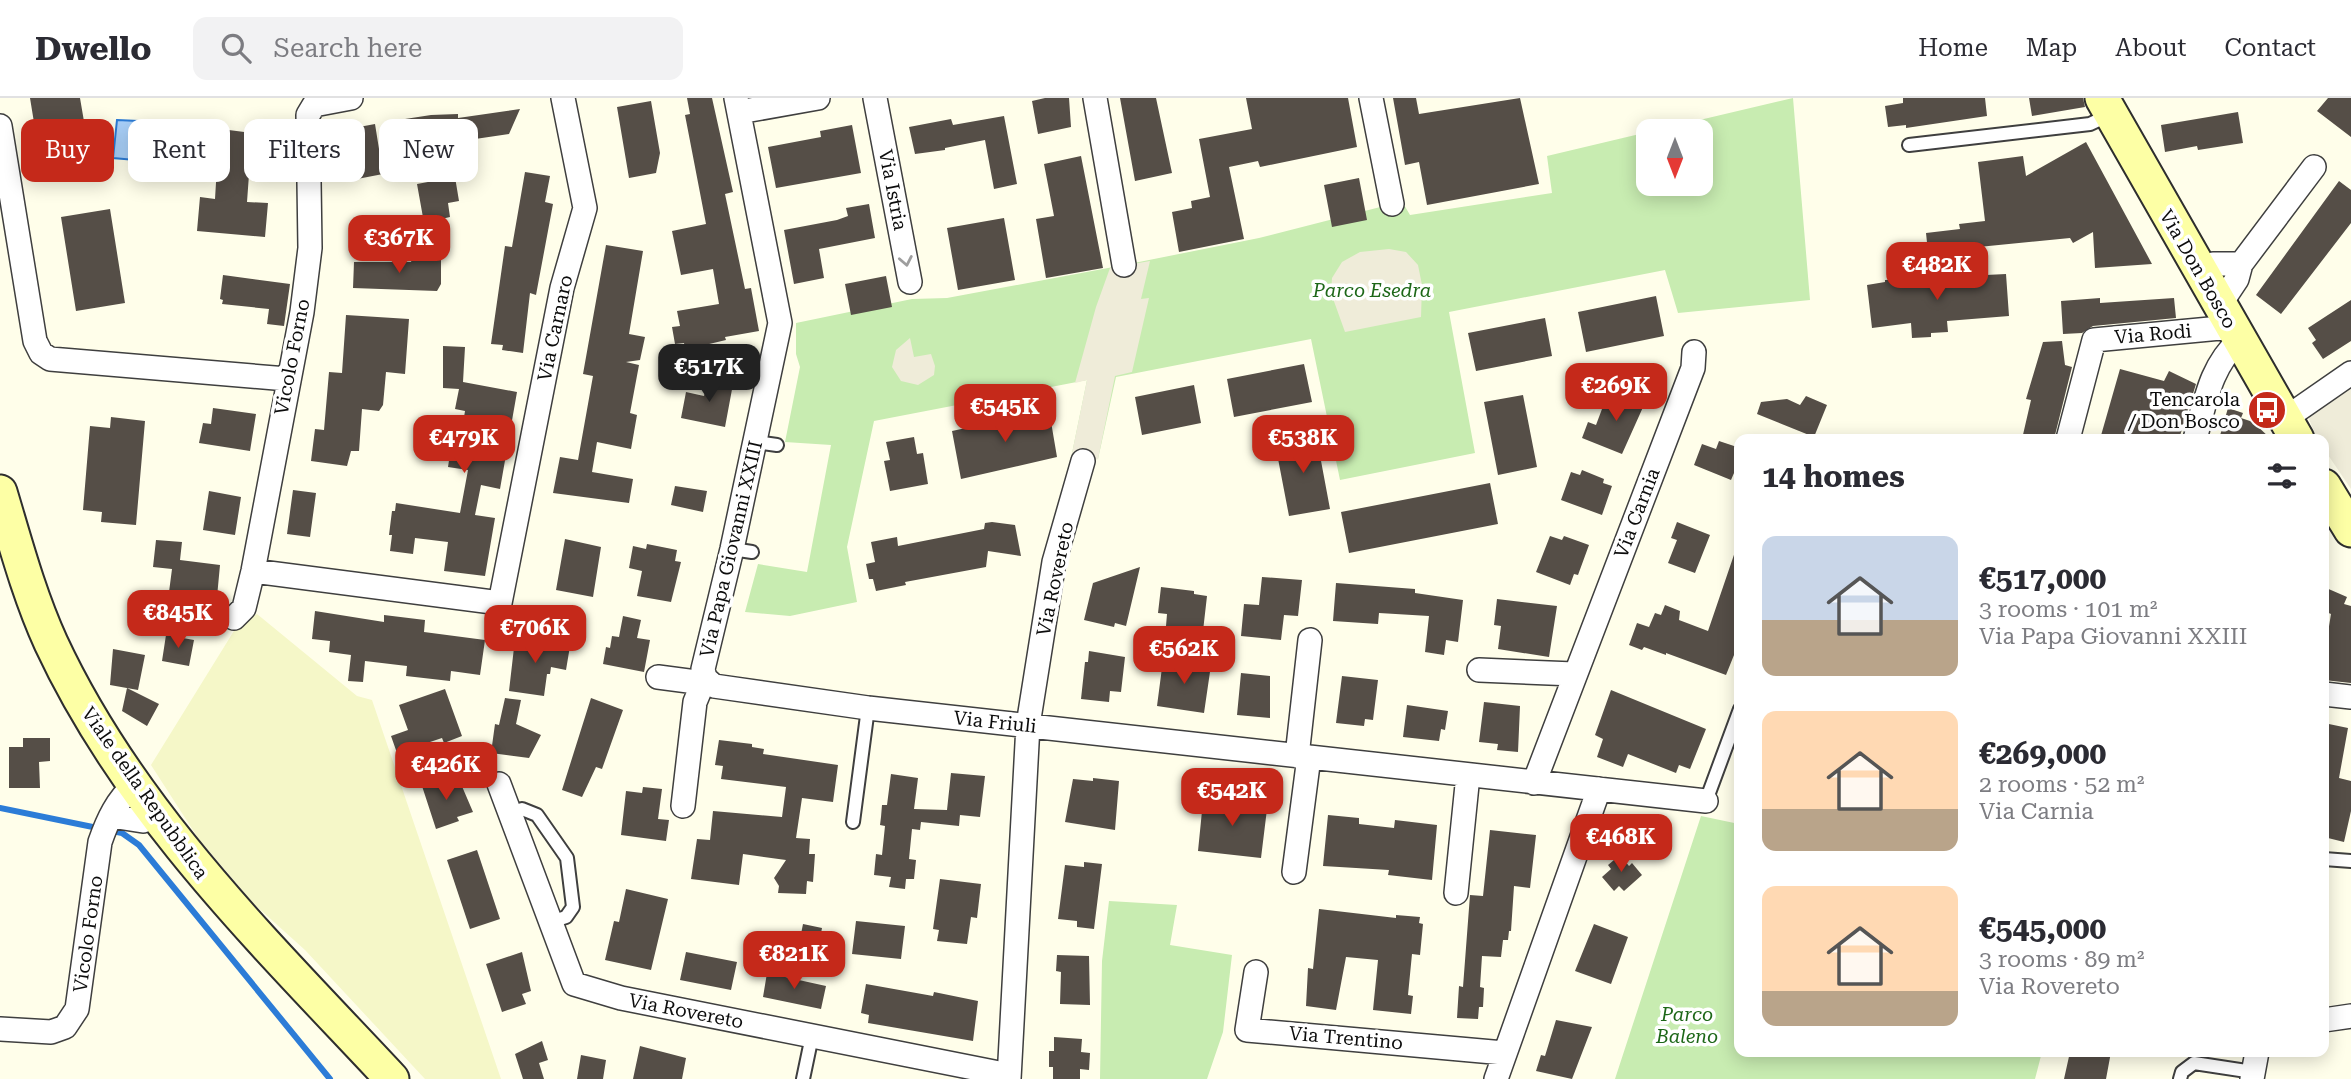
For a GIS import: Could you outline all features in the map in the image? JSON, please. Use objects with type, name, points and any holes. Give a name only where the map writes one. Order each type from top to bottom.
[{"type":"main road","name":"Via Don Bosco","points":[[2107,106],[2291,429]]},
{"type":"main road","name":"Viale della Repubblica","points":[[0,492],[29,586],[50,641],[76,693],[135,784],[200,873],[392,1079]]},
{"type":"main road","points":[[2329,494],[2351,530]]},
{"type":"street","points":[[323,100],[351,98]]},
{"type":"street","name":"Via Carnaro","points":[[253,570],[500,603],[562,288],[585,208],[563,98]]},
{"type":"street","points":[[738,105],[818,98]]},
{"type":"street","name":"Via Istria","points":[[875,98],[910,282]]},
{"type":"street","points":[[1095,98],[1124,265]]},
{"type":"street","points":[[1371,98],[1392,204]]},
{"type":"street","name":"Vicolo Forno","points":[[234,618],[244,608],[253,570],[302,312],[310,248],[308,115],[314,105],[323,100]]},
{"type":"street","name":"Via Papa Giovanni XXIII","points":[[683,806],[695,702],[742,551],[766,443],[780,323],[738,105]]},
{"type":"street","points":[[0,126],[35,341],[41,353],[51,359],[288,379]]},
{"type":"street","points":[[2196,434],[2215,370],[2229,350],[2230,294],[2241,264],[2314,167]]},
{"type":"street","points":[[2199,270],[2213,264],[2241,264]]},
{"type":"street","name":"Via Rodi","points":[[2069,434],[2094,340],[2230,325]]},
{"type":"street","name":"Via Carnia","points":[[1534,783],[1693,368],[1694,352]]},
{"type":"street","points":[[2291,429],[2351,373]]},
{"type":"street","name":"Via Rovereto","points":[[499,783],[574,984],[621,998],[1009,1077],[1028,725],[1054,562],[1083,461]]},
{"type":"street","points":[[1294,872],[1310,640]]},
{"type":"street","points":[[1479,670],[1574,674]]},
{"type":"street","points":[[658,677],[696,682],[704,674]]},
{"type":"street","name":"Via Friuli","points":[[704,674],[714,686],[868,708],[1706,801]]},
{"type":"street","points":[[2329,695],[2351,697]]},
{"type":"street","points":[[1456,893],[1468,775]]},
{"type":"street","name":"Vicolo Forno","points":[[0,1029],[51,1032],[65,1027],[76,1009],[106,826],[121,796],[135,784]]},
{"type":"street","points":[[1496,1079],[1599,789]]},
{"type":"street","points":[[106,826],[143,821],[156,815]]},
{"type":"street","name":"Via Trentino","points":[[1256,972],[1247,1030],[1504,1053]]},
{"type":"street","points":[[2329,1019],[2351,1016]]},
{"type":"lane","points":[[1909,145],[2090,124],[2107,106]]},
{"type":"lane","points":[[852,822],[868,708]]},
{"type":"lane","points":[[1706,801],[1734,725]]},
{"type":"lane","points":[[510,814],[522,809],[537,815],[567,858],[573,906],[566,917],[551,922]]},
{"type":"lane","points":[[2329,859],[2351,861]]},
{"type":"lane","points":[[803,1079],[812,1036]]},
{"type":"lane","points":[[2180,1079],[2182,1072],[2194,1063],[2254,1068]]},
{"type":"green space","name":"Parco Esedra","points":[[1793,98],[1810,300],[1678,313],[1665,270],[1449,312],[1475,453],[1340,480],[1311,339],[1116,377],[1098,459],[1070,463],[1087,380],[874,421],[847,547],[857,602],[790,616],[745,612],[758,564],[807,572],[831,445],[785,442],[800,367],[796,354],[796,323],[912,299],[947,298],[1124,265],[1259,238],[1392,204],[1403,203],[1410,215],[1552,193],[1547,156],[1636,135],[1636,196],[1713,196],[1713,119],[1704,119]]},
{"type":"green space","points":[[257,614],[357,696],[372,700],[501,1079],[425,1079],[305,950],[253,903],[198,838],[151,765],[237,626]]},
{"type":"green space","name":"Parco Baleno","points":[[1701,816],[1734,823],[1734,1057],[2041,1057],[2035,1079],[1615,1079]]},
{"type":"green space","points":[[1109,901],[1177,905],[1170,945],[1232,955],[1223,1032],[1207,1079],[1100,1079],[1102,961]]},
{"type":"shaded area","points":[[1389,249],[1406,252],[1418,265],[1422,285],[1421,317],[1345,332],[1331,293],[1332,278],[1342,262],[1360,252]]},
{"type":"shaded area","points":[[1150,261],[1141,299],[1149,298],[1132,372],[1115,376],[1098,459],[1070,463],[1087,380],[1075,383],[1110,268]]},
{"type":"shaded area","points":[[910,338],[914,357],[931,354],[935,366],[934,375],[918,385],[901,381],[892,367],[896,350]]},
{"type":"shaded area","points":[[2351,384],[2351,489],[2329,456],[2329,434],[2315,434],[2309,419],[2315,405]]},
{"type":"water","points":[[117,120],[128,121],[128,159],[114,158]]},
{"type":"building","points":[[30,98],[80,98],[84,119],[33,119]]},
{"type":"building","points":[[687,98],[712,98],[733,192],[725,194],[745,289],[751,288],[759,331],[725,337],[726,340],[705,345],[706,349],[686,353],[684,343],[675,344],[672,327],[680,326],[677,311],[719,304],[713,269],[681,275],[672,231],[706,224],[685,115],[690,114]]},
{"type":"building","points":[[1069,98],[1071,127],[1038,134],[1032,101]]},
{"type":"building","points":[[1120,98],[1156,98],[1172,173],[1135,181]]},
{"type":"building","points":[[1246,98],[1348,98],[1357,147],[1260,167],[1258,161],[1229,167],[1244,239],[1179,252],[1172,212],[1192,208],[1191,201],[1210,197],[1199,139],[1252,129]]},
{"type":"building","points":[[1393,98],[1416,98],[1419,114],[1520,98],[1539,184],[1427,205],[1419,162],[1405,165]]},
{"type":"building","points":[[1903,98],[1985,98],[1987,116],[1906,128],[1906,125],[1888,127],[1885,106],[1903,103]]},
{"type":"building","points":[[2029,98],[2083,98],[2085,107],[2032,116]]},
{"type":"building","points":[[2328,98],[2351,98],[2351,137],[2317,111]]},
{"type":"building","points":[[651,101],[660,153],[656,173],[629,178],[617,107]]},
{"type":"building","points":[[520,109],[509,134],[478,139],[478,119],[405,119],[458,114],[458,118]]},
{"type":"building","points":[[2238,112],[2243,143],[2198,150],[2197,146],[2165,152],[2161,125]]},
{"type":"building","points":[[1004,116],[1017,184],[994,189],[985,140],[915,154],[909,127],[951,119],[953,125]]},
{"type":"building","points":[[375,124],[379,175],[365,177],[365,126]]},
{"type":"building","points":[[852,125],[861,173],[776,188],[768,147],[821,137],[820,131]]},
{"type":"building","points":[[230,130],[244,132],[244,182],[248,182],[247,202],[268,203],[265,237],[197,231],[200,197],[215,199],[216,182],[230,182]]},
{"type":"building","points":[[2086,142],[2152,264],[2095,268],[2093,232],[2073,243],[2070,238],[1928,252],[1926,233],[1960,229],[1959,224],[1985,221],[1978,162],[2023,156],[2026,176]]},
{"type":"building","points":[[1081,156],[1103,268],[1046,278],[1036,219],[1054,216],[1044,164]]},
{"type":"building","points":[[525,172],[550,176],[545,202],[553,204],[536,295],[530,293],[523,353],[502,350],[503,345],[491,344],[505,246],[512,247]]},
{"type":"building","points":[[1359,178],[1367,220],[1332,227],[1324,185]]},
{"type":"building","points":[[2339,181],[2351,190],[2351,223],[2281,314],[2256,295]]},
{"type":"building","points":[[456,182],[459,201],[448,203],[450,217],[424,223],[417,184]]},
{"type":"building","points":[[869,204],[875,238],[819,249],[824,278],[794,284],[784,230],[837,220],[848,216],[846,208]]},
{"type":"building","points":[[110,209],[125,303],[76,311],[61,217]]},
{"type":"building","points":[[1004,218],[1015,280],[958,290],[947,228]]},
{"type":"building","points":[[606,245],[643,251],[629,334],[645,337],[640,360],[626,362],[639,365],[630,413],[637,415],[631,449],[597,442],[592,472],[633,479],[629,503],[553,493],[560,457],[578,460],[593,376],[583,374]]},
{"type":"building","points":[[412,259],[441,260],[441,284],[437,291],[353,288],[354,262],[411,262]]},
{"type":"building","points":[[2006,274],[2009,316],[1947,321],[1948,332],[1931,333],[1931,337],[1912,338],[1911,323],[1872,328],[1867,285],[1885,280]]},
{"type":"building","points":[[223,275],[290,284],[284,326],[267,324],[269,309],[222,304],[223,300],[220,299]]},
{"type":"building","points":[[886,276],[892,307],[851,315],[845,284]]},
{"type":"building","points":[[1656,296],[1664,336],[1586,352],[1578,312]]},
{"type":"building","points":[[2100,298],[2100,303],[2174,298],[2176,318],[2093,326],[2082,333],[2063,334],[2061,301]]},
{"type":"building","points":[[2351,300],[2351,341],[2323,359],[2312,343],[2316,340],[2308,328]]},
{"type":"building","points":[[346,315],[409,319],[405,374],[386,372],[383,405],[379,411],[362,409],[359,451],[351,451],[347,466],[311,461],[315,429],[324,430],[329,372],[342,373]]},
{"type":"building","points":[[1545,318],[1552,356],[1476,371],[1468,333]]},
{"type":"building","points":[[2062,341],[2065,365],[2072,367],[2055,434],[2023,434],[2031,400],[2026,399],[2043,342]]},
{"type":"building","points":[[443,346],[465,347],[463,382],[517,392],[500,489],[481,485],[475,515],[495,518],[485,576],[444,571],[448,542],[415,538],[413,554],[390,551],[392,511],[395,511],[396,503],[460,513],[468,470],[448,467],[452,441],[460,442],[465,411],[455,409],[459,389],[443,388]]},
{"type":"building","points":[[1304,364],[1312,402],[1234,417],[1227,379]]},
{"type":"building","points":[[2120,369],[2164,381],[2169,371],[2196,384],[2181,434],[2101,434]]},
{"type":"building","points":[[708,379],[733,384],[725,427],[681,418],[686,392],[704,396]]},
{"type":"building","points":[[1194,385],[1201,423],[1142,435],[1135,397]]},
{"type":"building","points":[[1523,395],[1537,467],[1498,475],[1484,402]]},
{"type":"building","points":[[1648,396],[1622,454],[1582,438],[1588,422],[1596,425],[1605,401]]},
{"type":"building","points":[[1806,396],[1827,405],[1815,434],[1807,434],[1757,414],[1761,402],[1787,399],[1800,405]]},
{"type":"building","points":[[213,408],[256,414],[250,451],[199,443],[203,423],[211,424]]},
{"type":"building","points":[[2228,408],[2243,413],[2241,418],[2253,422],[2266,434],[2220,434]]},
{"type":"building","points":[[1049,410],[1057,457],[961,479],[952,431]]},
{"type":"building","points":[[111,417],[145,421],[136,525],[101,522],[102,512],[83,510],[90,426],[110,428]]},
{"type":"building","points":[[1316,434],[1330,509],[1289,516],[1275,443]]},
{"type":"building","points":[[914,437],[917,454],[923,453],[928,484],[890,491],[884,461],[890,460],[886,442]]},
{"type":"building","points":[[1719,441],[1734,446],[1734,473],[1731,480],[1694,465],[1702,444],[1716,449]]},
{"type":"building","points":[[1582,470],[1604,479],[1603,483],[1612,486],[1602,515],[1561,500],[1571,472],[1580,475]]},
{"type":"building","points":[[1490,483],[1498,524],[1349,553],[1341,512]]},
{"type":"building","points":[[675,486],[707,491],[703,512],[671,505]]},
{"type":"building","points":[[293,490],[316,493],[310,537],[287,534]]},
{"type":"building","points":[[209,491],[241,497],[235,535],[203,530]]},
{"type":"building","points":[[1677,522],[1710,535],[1695,573],[1668,563],[1677,540],[1671,538]]},
{"type":"building","points":[[985,523],[1015,525],[1021,556],[988,551],[986,567],[905,582],[906,585],[876,591],[873,579],[869,579],[866,564],[875,562],[871,542],[897,537],[898,546],[984,529]]},
{"type":"building","points":[[1550,536],[1562,540],[1564,536],[1589,545],[1578,575],[1574,574],[1570,585],[1536,572]]},
{"type":"building","points":[[565,539],[601,547],[593,597],[556,590]]},
{"type":"building","points":[[156,540],[182,542],[180,560],[220,565],[217,597],[169,592],[172,569],[153,567]]},
{"type":"building","points":[[647,544],[677,550],[675,561],[681,562],[671,602],[637,596],[642,571],[629,568],[633,546],[646,549]]},
{"type":"building","points":[[1734,555],[1734,655],[1726,675],[1666,653],[1644,647],[1642,650],[1629,645],[1637,623],[1649,627],[1655,613],[1661,615],[1665,605],[1680,611],[1679,620],[1708,631]]},
{"type":"building","points":[[1140,567],[1126,626],[1115,623],[1114,627],[1084,620],[1093,583]]},
{"type":"building","points":[[1262,577],[1302,580],[1298,616],[1284,615],[1281,640],[1241,636],[1244,604],[1259,605]]},
{"type":"building","points":[[1336,583],[1415,589],[1415,593],[1463,600],[1458,642],[1446,640],[1444,655],[1425,652],[1429,616],[1379,613],[1378,624],[1333,621]]},
{"type":"building","points":[[1161,587],[1194,591],[1194,594],[1207,596],[1203,631],[1166,626],[1167,614],[1158,613]]},
{"type":"building","points":[[2329,589],[2347,597],[2344,604],[2351,606],[2351,683],[2329,681]]},
{"type":"building","points":[[1497,599],[1557,606],[1549,657],[1498,649],[1501,626],[1494,625]]},
{"type":"building","points":[[315,611],[384,622],[384,615],[425,620],[424,632],[485,640],[480,675],[451,671],[450,681],[406,676],[407,666],[365,661],[363,682],[348,681],[351,655],[329,652],[330,641],[312,639]]},
{"type":"building","points":[[623,616],[641,620],[637,638],[650,640],[644,672],[603,664],[606,647],[610,648],[612,636],[619,637]]},
{"type":"building","points":[[166,635],[194,640],[189,666],[162,661]]},
{"type":"building","points":[[515,639],[570,646],[566,670],[551,667],[550,674],[547,674],[544,696],[509,691]]},
{"type":"building","points":[[113,649],[145,655],[138,690],[110,685]]},
{"type":"building","points":[[1089,651],[1125,657],[1121,692],[1110,691],[1109,702],[1081,699],[1085,662],[1088,662]]},
{"type":"building","points":[[1163,660],[1211,665],[1204,713],[1157,706]]},
{"type":"building","points":[[1241,673],[1270,676],[1270,718],[1237,715]]},
{"type":"building","points":[[1342,676],[1378,680],[1373,720],[1365,719],[1364,726],[1336,723]]},
{"type":"building","points":[[127,688],[159,704],[147,726],[122,711]]},
{"type":"building","points":[[445,689],[462,736],[444,743],[442,738],[397,753],[391,736],[408,730],[399,705]]},
{"type":"building","points":[[1611,690],[1706,729],[1690,769],[1679,765],[1676,773],[1628,754],[1623,767],[1597,757],[1603,739],[1595,735]]},
{"type":"building","points":[[505,698],[521,700],[516,724],[541,735],[529,758],[491,753],[495,724],[499,725]]},
{"type":"building","points":[[591,698],[623,710],[602,769],[596,767],[582,797],[562,790]]},
{"type":"building","points":[[1484,702],[1520,706],[1518,752],[1497,750],[1498,744],[1479,742]]},
{"type":"building","points":[[1407,705],[1448,711],[1445,730],[1441,729],[1439,741],[1403,737]]},
{"type":"building","points":[[2329,724],[2348,728],[2339,778],[2351,781],[2351,811],[2344,842],[2329,838]]},
{"type":"building","points":[[23,738],[50,738],[50,761],[39,762],[40,788],[9,788],[9,747],[23,747]]},
{"type":"building","points":[[719,740],[752,744],[752,747],[764,749],[763,754],[838,765],[833,802],[802,798],[796,838],[810,839],[809,854],[815,854],[813,882],[807,881],[806,894],[778,893],[779,886],[774,878],[786,860],[743,854],[739,885],[691,879],[697,839],[710,840],[713,811],[782,817],[786,787],[721,779],[723,766],[715,765]]},
{"type":"building","points":[[951,773],[985,776],[980,817],[960,815],[959,826],[921,822],[920,830],[912,829],[909,859],[916,860],[914,879],[906,879],[905,889],[889,887],[891,877],[874,875],[876,854],[882,855],[885,826],[880,825],[882,805],[887,805],[891,774],[918,778],[914,809],[947,810]]},
{"type":"building","points":[[450,777],[453,786],[461,784],[473,812],[457,817],[459,821],[436,829],[422,786]]},
{"type":"building","points":[[1093,778],[1119,781],[1115,830],[1065,822],[1073,779],[1093,781]]},
{"type":"building","points":[[643,787],[662,789],[658,819],[669,820],[666,841],[621,835],[626,791],[642,793]]},
{"type":"building","points":[[1221,797],[1250,801],[1250,807],[1267,809],[1261,858],[1198,851],[1203,801],[1221,803]]},
{"type":"building","points":[[1328,815],[1359,818],[1359,824],[1394,828],[1395,820],[1437,825],[1432,880],[1388,875],[1389,870],[1323,866]]},
{"type":"building","points":[[1490,830],[1536,835],[1530,888],[1514,886],[1511,931],[1508,940],[1503,940],[1501,957],[1482,956],[1480,987],[1484,988],[1483,1007],[1479,1007],[1478,1019],[1457,1018],[1459,986],[1463,987],[1470,895],[1483,896]]},
{"type":"building","points":[[477,850],[500,919],[470,929],[447,860]]},
{"type":"building","points":[[1620,855],[1629,866],[1632,863],[1642,875],[1624,891],[1619,886],[1614,891],[1602,877],[1611,869],[1608,865]]},
{"type":"building","points":[[1084,862],[1102,864],[1094,929],[1077,927],[1077,921],[1058,919],[1065,865],[1084,867]]},
{"type":"building","points":[[940,879],[981,884],[977,918],[971,917],[967,944],[937,941],[939,930],[933,929]]},
{"type":"building","points":[[626,889],[668,899],[651,970],[605,960],[614,921],[619,922]]},
{"type":"building","points":[[1319,909],[1396,918],[1396,915],[1420,917],[1419,923],[1423,924],[1420,955],[1412,954],[1408,995],[1413,996],[1411,1014],[1373,1010],[1378,960],[1346,957],[1336,1010],[1306,1006],[1308,968],[1313,969]]},
{"type":"building","points":[[856,921],[905,926],[901,959],[852,954]]},
{"type":"building","points":[[803,924],[822,928],[819,944],[800,939]]},
{"type":"building","points":[[1594,924],[1628,937],[1611,984],[1575,971]]},
{"type":"building","points":[[522,952],[531,991],[522,994],[526,1004],[502,1012],[486,964]]},
{"type":"building","points":[[686,952],[737,962],[731,990],[680,980]]},
{"type":"building","points":[[1057,955],[1089,956],[1090,1005],[1060,1004],[1061,972],[1056,971]]},
{"type":"building","points":[[767,973],[826,986],[821,1009],[763,997]]},
{"type":"building","points":[[866,984],[933,996],[934,992],[978,1001],[973,1041],[868,1023],[869,1015],[861,1013]]},
{"type":"building","points":[[1556,1020],[1592,1027],[1572,1079],[1536,1071],[1541,1055],[1545,1056]]},
{"type":"building","points":[[1054,1037],[1082,1039],[1081,1052],[1090,1053],[1089,1070],[1080,1069],[1080,1079],[1053,1079],[1053,1067],[1049,1067],[1049,1051],[1054,1051]]},
{"type":"building","points":[[542,1041],[548,1060],[539,1063],[544,1079],[523,1079],[515,1054]]},
{"type":"building","points":[[640,1046],[686,1058],[682,1079],[633,1079]]},
{"type":"building","points":[[581,1055],[606,1060],[603,1079],[577,1079]]},
{"type":"building","points":[[2069,1057],[2110,1057],[2106,1079],[2064,1079]]},
{"type":"waterway","points":[[0,808],[122,833],[139,845],[330,1079]]},
{"type":"place","name":"Tencarola / Don Bosco","points":[[2267,410]]}]
